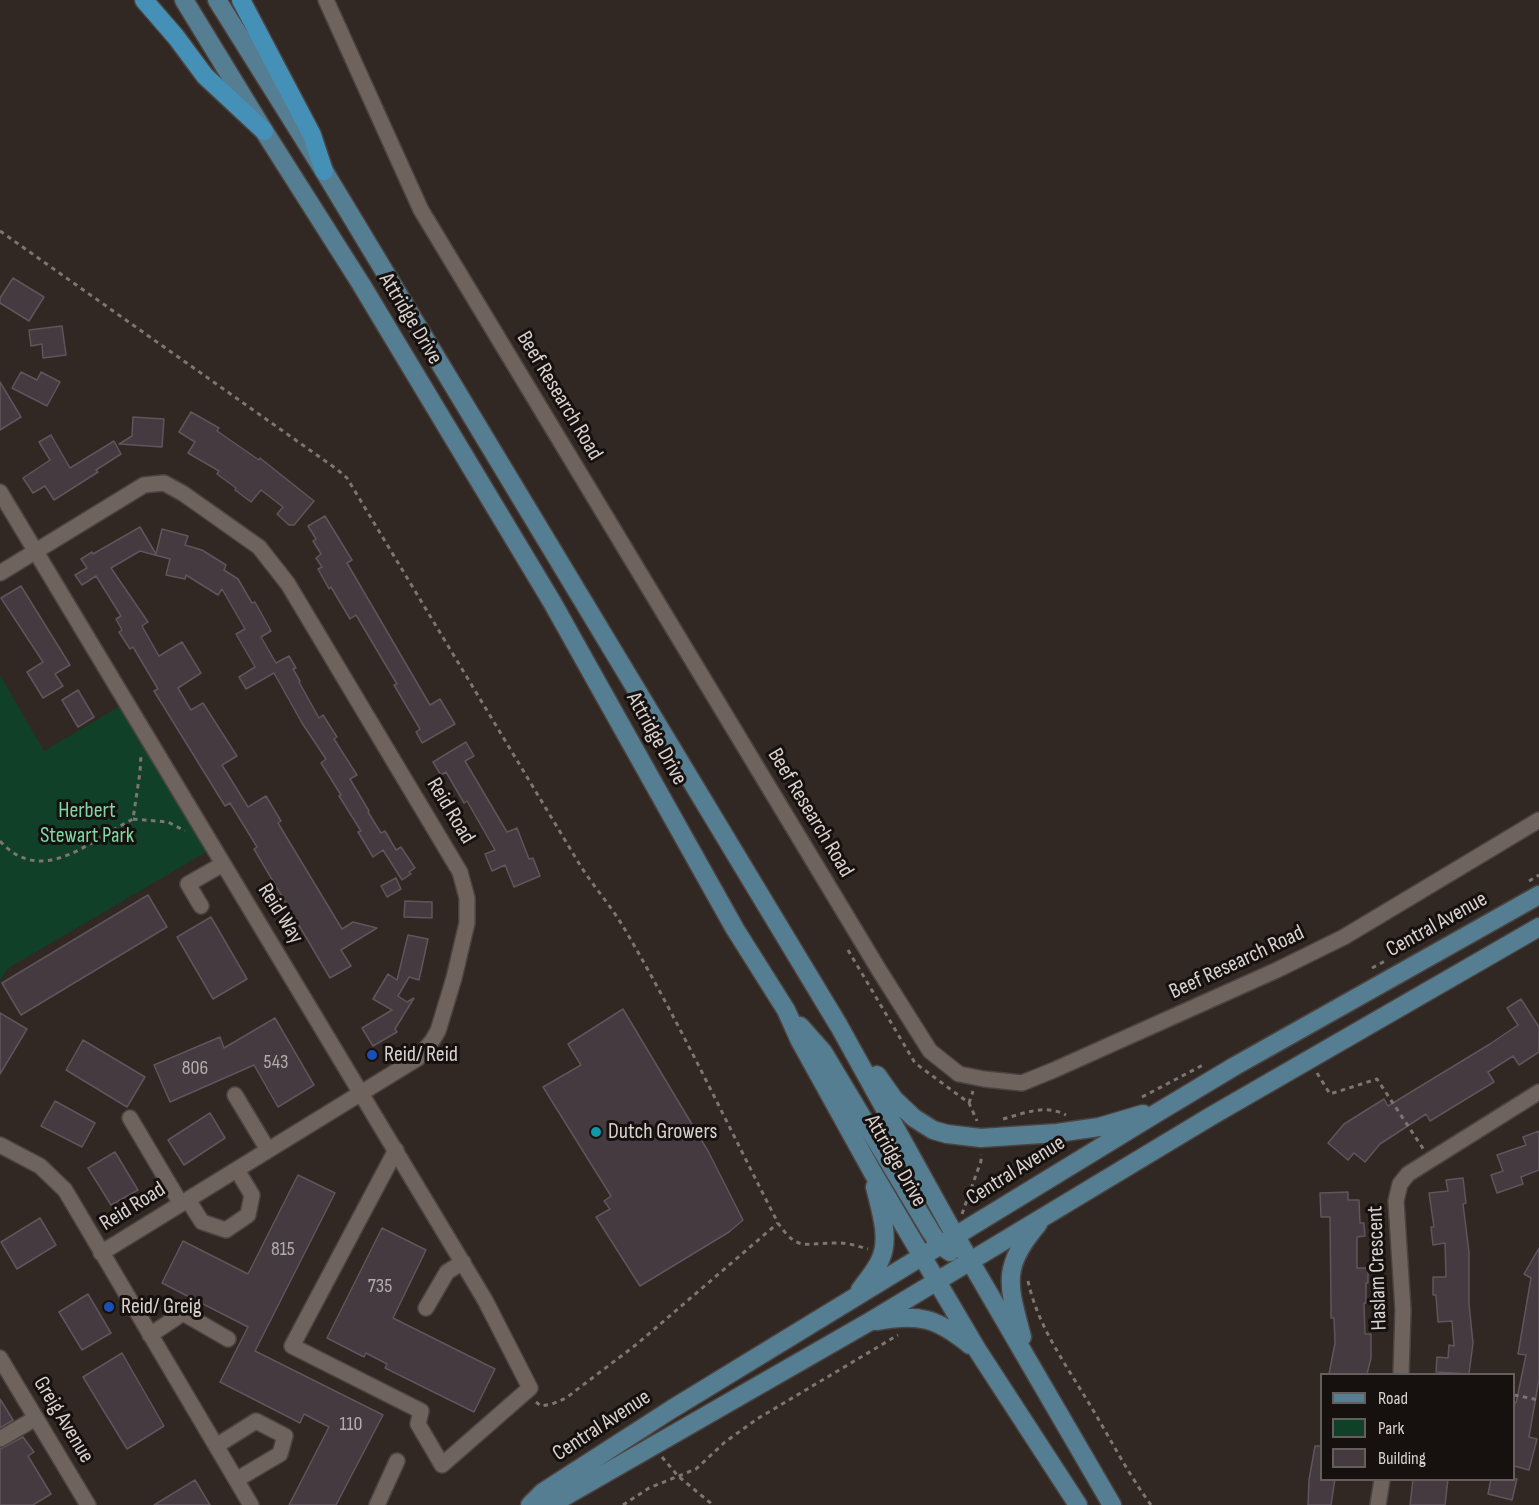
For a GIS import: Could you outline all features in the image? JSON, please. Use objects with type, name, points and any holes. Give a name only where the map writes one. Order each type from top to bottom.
[{"type":"highway","points":[[144,0],[205,76],[264,131]]},
{"type":"highway","points":[[241,0],[312,135],[324,171]]},
{"type":"main road","name":"Attridge Drive","points":[[184,0],[361,284],[552,602],[735,929],[786,1010],[800,1041],[873,1173],[978,1351],[1078,1505]]},
{"type":"main road","name":"Attridge Drive","points":[[217,0],[324,171],[839,1026],[956,1236],[1112,1505]]},
{"type":"main road","name":"Central Avenue","points":[[530,1505],[543,1492],[672,1408],[1160,1111],[1235,1066],[1539,895]]},
{"type":"main road","name":"Central Avenue","points":[[550,1505],[869,1322],[1213,1115],[1539,927]]},
{"type":"main road","points":[[786,1010],[824,1052],[940,1245],[954,1254],[971,1260]]},
{"type":"main road","points":[[839,1026],[867,1060],[894,1099],[914,1118],[933,1130],[947,1134],[981,1138],[1079,1131],[1131,1116],[1160,1111]]},
{"type":"main road","points":[[854,1297],[881,1260],[883,1252],[882,1220],[873,1173]]},
{"type":"main road","points":[[1030,1362],[1010,1294],[1010,1279],[1017,1251],[1047,1214]]},
{"type":"main road","points":[[869,1322],[908,1316],[926,1318],[942,1324],[978,1351]]},
{"type":"street","name":"Beef Research Road","points":[[326,0],[421,210],[879,970],[930,1051],[959,1074],[984,1080],[1022,1083],[1054,1071],[1277,970],[1344,937],[1539,820]]},
{"type":"street","name":"Reid Road","points":[[0,573],[144,485],[164,483],[184,494],[259,547],[288,584],[460,872],[466,898],[467,923],[438,1031],[417,1059],[101,1253]]},
{"type":"street","name":"Reid Way","points":[[0,492],[463,1262],[530,1388],[523,1394]]},
{"type":"street","points":[[201,906],[188,885],[223,864]]},
{"type":"street","name":"Haslam Crescent","points":[[1401,1373],[1403,1310],[1396,1201],[1400,1184],[1408,1174],[1539,1092]]},
{"type":"street","points":[[235,1095],[268,1150]]},
{"type":"street","points":[[130,1118],[184,1202],[202,1222],[226,1230],[248,1215],[252,1195],[237,1170]]},
{"type":"street","name":"Reid Road","points":[[0,1145],[39,1166],[64,1190],[251,1505]]},
{"type":"street","points":[[396,1150],[292,1346],[421,1411],[418,1424],[442,1465],[523,1394]]},
{"type":"street","points":[[426,1308],[447,1272],[463,1262]]},
{"type":"street","points":[[150,1335],[183,1313],[228,1339]]},
{"type":"street","name":"Greig Avenue","points":[[0,1358],[88,1505]]},
{"type":"street","points":[[0,1439],[36,1418]]},
{"type":"street","points":[[216,1446],[256,1421],[285,1436],[280,1454],[236,1480]]},
{"type":"street","points":[[377,1505],[397,1461]]},
{"type":"street","points":[[1378,1505],[1382,1481]]},
{"type":"path","points":[[0,231],[347,478],[585,874],[622,926],[662,995],[778,1223],[793,1241],[800,1244],[842,1243],[883,1252]]},
{"type":"path","points":[[133,819],[141,753]]},
{"type":"path","points":[[0,841],[18,856],[35,861],[58,860],[133,819],[168,822],[188,833]]},
{"type":"path","points":[[1520,886],[1539,875]]},
{"type":"path","points":[[1371,969],[1389,959]]},
{"type":"path","points":[[1140,1098],[1207,1063]]},
{"type":"path","points":[[1318,1075],[1330,1094],[1377,1079],[1423,1148]]},
{"type":"path","points":[[969,1103],[978,1125]]},
{"type":"path","points":[[996,1122],[1049,1109],[1068,1116]]},
{"type":"path","points":[[523,1394],[541,1406],[566,1398],[637,1344],[778,1223]]},
{"type":"path","points":[[1028,1274],[1031,1296],[1053,1342],[1135,1483],[1151,1505]]},
{"type":"path","points":[[623,1505],[649,1488],[696,1469],[725,1442],[757,1419],[903,1332]]},
{"type":"path","points":[[1515,1395],[1539,1400]]},
{"type":"path","points":[[653,1447],[678,1476],[713,1505]]},
{"type":"green space","name":"Herbert Stewart Park","points":[[0,675],[44,751],[127,702],[213,848],[7,969],[0,981]]},
{"type":"building","points":[[13,278],[44,297],[29,321],[0,303],[0,298]]},
{"type":"building","points":[[62,326],[66,355],[43,358],[42,344],[31,346],[29,330]]},
{"type":"building","points":[[21,372],[37,380],[41,372],[60,382],[47,406],[12,388]]},
{"type":"building","points":[[0,382],[21,417],[0,430]]},
{"type":"building","points":[[191,412],[219,428],[217,431],[259,460],[260,458],[314,501],[294,525],[289,525],[277,514],[283,507],[261,490],[251,502],[217,474],[219,471],[188,453],[195,442],[179,432]]},
{"type":"building","points":[[133,417],[164,419],[162,447],[119,444],[132,436]]},
{"type":"building","points":[[51,435],[70,468],[114,441],[121,454],[96,470],[98,472],[54,500],[45,486],[33,493],[23,478],[50,460],[39,442]]},
{"type":"building","points":[[325,516],[352,560],[347,563],[430,705],[440,699],[455,724],[422,743],[416,732],[420,729],[394,685],[397,684],[356,615],[350,619],[318,569],[322,567],[316,558],[321,554],[308,526]]},
{"type":"building","points":[[140,527],[156,554],[162,529],[188,536],[185,545],[202,550],[226,565],[224,570],[238,579],[252,603],[255,602],[271,631],[261,637],[276,663],[289,656],[296,668],[293,669],[299,682],[319,718],[323,715],[337,737],[334,739],[357,775],[350,779],[368,812],[381,833],[385,831],[396,850],[401,847],[415,868],[402,880],[383,850],[373,857],[358,832],[361,831],[321,763],[326,759],[302,723],[274,673],[246,689],[239,677],[255,667],[236,634],[245,629],[222,589],[218,595],[186,575],[185,579],[166,575],[170,559],[140,551],[111,568],[148,622],[142,626],[159,656],[182,642],[201,673],[178,688],[191,710],[203,703],[237,756],[222,765],[248,807],[266,796],[281,821],[278,823],[342,929],[353,922],[377,928],[341,950],[351,966],[330,978],[254,849],[257,847],[230,803],[225,806],[154,691],[158,689],[133,647],[130,649],[119,632],[122,630],[116,619],[121,616],[96,576],[82,585],[75,575],[87,568],[81,559]]},
{"type":"building","points":[[21,586],[70,665],[55,674],[63,686],[43,698],[27,672],[43,662],[1,598]]},
{"type":"building","points":[[78,690],[94,717],[78,727],[62,700]]},
{"type":"building","points":[[466,742],[474,756],[465,761],[507,832],[517,828],[529,859],[533,858],[540,876],[514,887],[505,865],[492,871],[485,854],[495,850],[467,801],[464,803],[446,772],[441,775],[433,762]]},
{"type":"building","points":[[396,878],[401,889],[387,897],[381,886]]},
{"type":"building","points":[[148,895],[167,927],[21,1015],[2,983]]},
{"type":"building","points":[[405,901],[432,902],[432,918],[404,917]]},
{"type":"building","points":[[211,917],[247,979],[213,999],[177,937]]},
{"type":"building","points":[[408,935],[428,939],[419,980],[409,977],[398,996],[407,1002],[414,998],[395,1029],[397,1032],[373,1046],[362,1028],[392,1010],[373,999],[388,974],[397,980]]},
{"type":"building","points":[[1521,999],[1539,1027],[1539,1052],[1519,1065],[1513,1056],[1488,1072],[1494,1082],[1430,1121],[1426,1114],[1380,1144],[1365,1162],[1354,1153],[1348,1160],[1328,1143],[1344,1124],[1384,1099],[1388,1106],[1518,1025],[1507,1008]]},
{"type":"building","points":[[623,1009],[708,1151],[743,1220],[729,1232],[640,1286],[596,1217],[610,1209],[604,1201],[611,1196],[543,1087],[581,1065],[568,1044]]},
{"type":"building","points":[[0,1013],[27,1029],[0,1074]]},
{"type":"building","points":[[275,1018],[314,1085],[278,1107],[254,1065],[170,1102],[154,1065],[220,1037],[224,1048]]},
{"type":"building","points":[[83,1040],[145,1077],[127,1107],[66,1070]]},
{"type":"building","points":[[55,1101],[95,1123],[82,1147],[41,1126]]},
{"type":"building","points":[[210,1113],[225,1138],[184,1165],[168,1140]]},
{"type":"building","points":[[1539,1131],[1539,1170],[1521,1177],[1523,1184],[1497,1193],[1491,1175],[1503,1171],[1497,1155],[1526,1145],[1523,1137]]},
{"type":"building","points":[[115,1152],[138,1190],[111,1205],[88,1168]]},
{"type":"building","points":[[298,1175],[335,1193],[255,1351],[383,1415],[336,1505],[289,1505],[329,1427],[304,1414],[300,1423],[220,1382],[248,1327],[162,1283],[183,1241],[248,1274]]},
{"type":"building","points":[[1463,1178],[1466,1203],[1463,1204],[1469,1252],[1469,1304],[1473,1343],[1469,1373],[1436,1372],[1437,1357],[1448,1358],[1449,1345],[1454,1346],[1452,1321],[1438,1322],[1436,1295],[1433,1295],[1433,1277],[1446,1277],[1445,1243],[1433,1245],[1431,1227],[1434,1227],[1429,1193],[1448,1191],[1446,1180]]},
{"type":"building","points":[[1348,1192],[1348,1200],[1359,1200],[1360,1223],[1364,1223],[1365,1236],[1357,1237],[1357,1268],[1368,1268],[1366,1303],[1364,1303],[1365,1334],[1371,1334],[1371,1358],[1367,1373],[1329,1373],[1335,1343],[1334,1318],[1331,1318],[1330,1217],[1321,1217],[1320,1193]]},
{"type":"building","points":[[40,1218],[56,1245],[17,1269],[1,1242]]},
{"type":"building","points":[[382,1228],[426,1250],[393,1318],[495,1369],[474,1412],[385,1368],[387,1364],[366,1353],[364,1357],[327,1338]]},
{"type":"building","points":[[1539,1248],[1539,1379],[1529,1437],[1537,1439],[1529,1470],[1515,1466],[1515,1402],[1526,1355],[1518,1354],[1531,1278],[1524,1274]]},
{"type":"building","points":[[88,1294],[111,1333],[82,1350],[59,1312]]},
{"type":"building","points":[[122,1353],[164,1426],[127,1449],[83,1377]]},
{"type":"building","points":[[0,1399],[13,1420],[0,1428]]},
{"type":"building","points":[[23,1437],[34,1452],[28,1456],[51,1494],[33,1505],[0,1505],[0,1449]]},
{"type":"building","points":[[1315,1446],[1320,1446],[1320,1481],[1335,1481],[1331,1505],[1308,1505],[1309,1480]]},
{"type":"building","points":[[1517,1479],[1512,1500],[1488,1494],[1491,1481],[1515,1481]]},
{"type":"building","points":[[195,1480],[210,1505],[154,1505]]},
{"type":"building","points":[[1413,1481],[1448,1481],[1445,1505],[1410,1505]]},
{"type":"place","name":"Reid/ Reid","points":[[372,1055]]},
{"type":"place","name":"Dutch Growers","points":[[596,1132]]},
{"type":"place","name":"Reid/ Greig","points":[[109,1307]]}]
